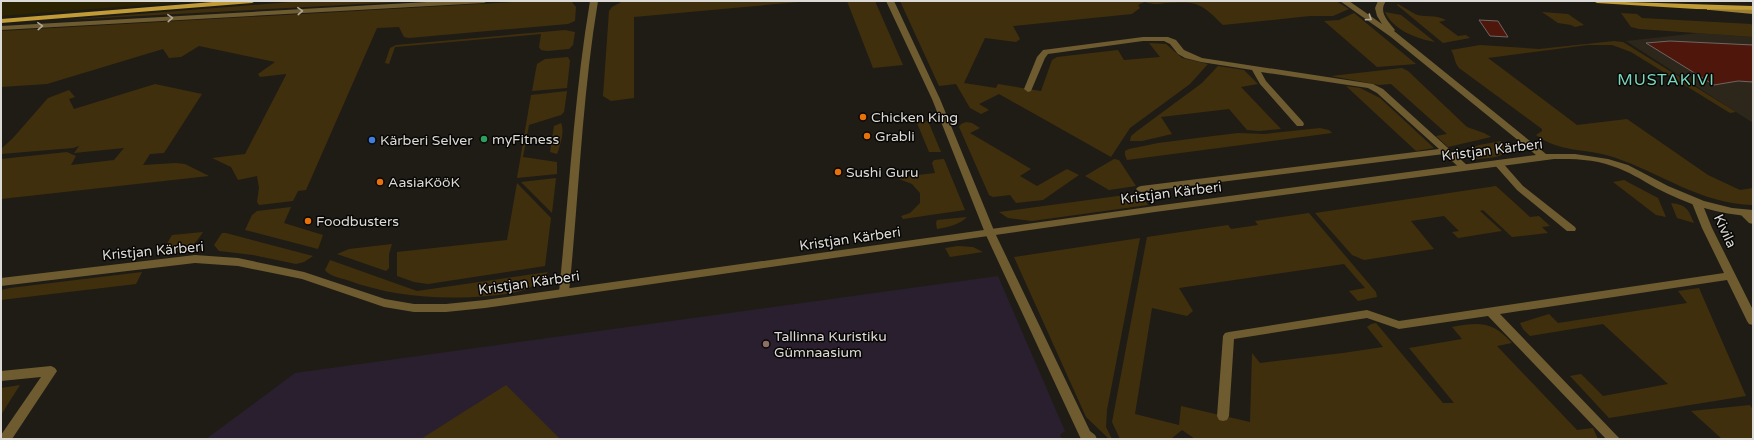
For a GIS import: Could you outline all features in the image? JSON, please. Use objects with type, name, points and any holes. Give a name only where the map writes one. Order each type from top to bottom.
[{"type":"main road","points":[[1,21],[252,1]]},
{"type":"main road","points":[[1597,1],[1753,12]]},
{"type":"main road","points":[[1696,7],[1753,8]]},
{"type":"street","points":[[1,28],[484,1]]},
{"type":"street","points":[[564,292],[573,202],[579,116],[594,1]]},
{"type":"street","points":[[890,1],[936,99],[990,233],[1085,434],[1091,439]]},
{"type":"street","points":[[1344,1],[1394,35],[1544,157]]},
{"type":"street","points":[[1382,1],[1378,6],[1378,10],[1394,35]]},
{"type":"street","points":[[1028,88],[1041,57],[1046,52],[1143,39],[1165,39],[1173,42],[1181,52],[1201,60],[1370,86],[1380,91],[1464,167]]},
{"type":"street","points":[[1255,68],[1263,82],[1300,124]]},
{"type":"street","points":[[1141,190],[1446,151]]},
{"type":"street","name":"Kristjan Kärberi","points":[[1,282],[195,259],[238,262],[270,268],[312,279],[384,303],[414,308],[446,308],[486,304],[1155,209],[1464,167],[1569,155],[1610,162],[1626,168],[1697,203]]},
{"type":"street","points":[[1498,163],[1520,188],[1571,229]]},
{"type":"street","name":"Kivila","points":[[1697,203],[1719,209],[1749,213]]},
{"type":"street","name":"Kivila","points":[[1697,203],[1753,321]]},
{"type":"street","points":[[1749,213],[1753,221]]},
{"type":"street","points":[[1222,416],[1229,336],[1367,314],[1399,325],[1731,276]]},
{"type":"street","points":[[1491,312],[1614,439]]},
{"type":"street","points":[[1,376],[50,371],[5,439]]},
{"type":"shaded area","points":[[303,1],[418,1],[66,20]]},
{"type":"shaded area","points":[[530,1],[571,1],[576,7],[575,21],[568,24],[409,38],[404,37],[399,27],[377,28],[306,190],[298,191],[293,201],[259,205],[257,202],[259,188],[257,176],[238,180],[231,167],[212,158],[245,154],[286,75],[260,77],[258,74],[275,62],[199,46],[181,57],[169,58],[163,49],[47,84],[1,87],[1,31]]},
{"type":"shaded area","points":[[623,1],[810,1],[634,17],[634,98],[611,101],[603,96],[609,11],[612,7]]},
{"type":"shaded area","points":[[847,1],[875,1],[903,65],[873,68]]},
{"type":"shaded area","points":[[900,1],[1336,1],[1349,9],[1333,16],[1310,16],[1223,25],[1204,8],[1193,3],[1177,2],[1151,4],[1145,2],[1138,5],[1140,8],[1132,14],[1013,26],[1020,39],[1016,42],[985,38],[964,83],[996,88],[998,84],[1041,91],[1052,60],[1057,57],[1118,50],[1124,60],[1160,57],[1149,43],[1166,44],[1182,58],[1208,64],[1190,84],[1130,128],[1111,157],[999,94],[979,104],[989,110],[981,114],[970,108],[956,84],[939,86]]},
{"type":"shaded area","points":[[1398,4],[1418,15],[1442,18],[1446,20],[1439,22],[1458,36],[1466,35],[1470,38],[1443,43],[1397,5]]},
{"type":"shaded area","points":[[1385,12],[1401,15],[1435,42],[1421,39],[1406,33],[1394,24]]},
{"type":"shaded area","points":[[1542,12],[1568,14],[1584,25],[1575,27],[1558,23]]},
{"type":"shaded area","points":[[1354,13],[1416,64],[1377,67],[1324,21],[1339,20]]},
{"type":"shaded area","points":[[1621,13],[1637,14],[1642,18],[1751,24],[1753,26],[1753,37],[1639,29],[1631,27]]},
{"type":"shaded area","points":[[565,30],[575,32],[573,45],[569,49],[547,51],[541,50],[539,47],[541,34],[395,47],[389,64],[385,63],[390,48],[396,45]]},
{"type":"shaded area","points":[[1698,33],[1753,37],[1753,123],[1626,41]]},
{"type":"shaded area","points":[[1614,41],[1623,42],[1736,112],[1730,113],[1631,52],[1612,45],[1588,45],[1488,58],[1577,125],[1627,119],[1708,175],[1740,190],[1753,188],[1753,205],[1734,203],[1699,194],[1613,157],[1554,145],[1545,141],[1536,135],[1542,131],[1542,129],[1459,68],[1451,50],[1480,45],[1539,49]]},
{"type":"shaded area","points":[[568,57],[570,61],[567,88],[532,91],[537,64],[545,59]]},
{"type":"shaded area","points":[[1218,66],[1244,70],[1258,84],[1241,87],[1281,129],[1259,131],[1247,130],[1229,109],[1161,117],[1172,134],[1142,141],[1130,141],[1131,136],[1202,83]]},
{"type":"shaded area","points":[[1402,68],[1408,71],[1467,127],[1491,137],[1448,147],[1436,136],[1447,134],[1391,84],[1379,85],[1331,76]]},
{"type":"shaded area","points":[[155,84],[202,94],[164,153],[150,154],[143,165],[176,163],[185,164],[209,176],[1,199],[1,159],[67,152],[76,156],[71,165],[114,160],[124,148],[74,153],[79,146],[73,148],[1,154],[1,149],[13,138],[48,98],[69,90],[75,97],[69,99],[74,109]]},
{"type":"shaded area","points":[[1346,86],[1360,88],[1380,98],[1434,148],[1416,151]]},
{"type":"shaded area","points":[[567,91],[564,112],[561,115],[529,125],[523,157],[557,162],[557,174],[517,178],[531,95]]},
{"type":"shaded area","points":[[928,121],[941,152],[929,152],[917,123]]},
{"type":"shaded area","points":[[966,122],[972,123],[980,128],[970,133],[1031,169],[1020,176],[1037,186],[1067,169],[1079,175],[1043,200],[1016,203],[1010,195],[993,197],[989,195],[959,127],[961,124]]},
{"type":"shaded area","points":[[561,123],[561,143],[557,154],[550,152],[554,126]]},
{"type":"shaded area","points":[[1320,128],[1329,130],[1332,133],[1127,160],[1125,155],[1125,151],[1129,149],[1158,143],[1238,133],[1264,134]]},
{"type":"shaded area","points":[[1501,141],[1507,150],[1497,157],[1476,159],[1465,151],[1479,145]]},
{"type":"shaded area","points":[[944,159],[965,210],[903,219],[901,216],[910,213],[920,203],[920,193],[912,184],[899,179],[901,177],[935,173],[932,163],[934,160]]},
{"type":"shaded area","points":[[1114,159],[1119,160],[1136,186],[1109,190],[1085,176]]},
{"type":"shaded area","points":[[556,178],[552,213],[521,182]]},
{"type":"shaded area","points":[[1624,180],[1658,198],[1666,217],[1656,215],[1613,182]]},
{"type":"shaded area","points":[[517,183],[551,218],[545,266],[428,284],[414,282],[397,276],[397,252],[507,240]]},
{"type":"shaded area","points":[[1496,186],[1530,217],[1539,216],[1550,226],[1542,227],[1548,233],[1512,237],[1483,210],[1480,211],[1502,231],[1458,238],[1452,232],[1459,231],[1444,216],[1411,221],[1434,249],[1364,260],[1352,255],[1315,213]]},
{"type":"shaded area","points":[[1140,193],[1148,205],[1032,221],[1008,218],[999,212]]},
{"type":"shaded area","points":[[1671,203],[1686,208],[1694,223],[1677,218]]},
{"type":"shaded area","points":[[291,207],[284,223],[323,235],[318,249],[245,230],[252,215],[257,211]]},
{"type":"shaded area","points":[[1309,213],[1376,292],[1377,297],[1358,301],[1349,291],[1365,288],[1344,264],[1179,288],[1193,311],[1187,316],[1152,308],[1135,414],[1179,425],[1181,406],[1250,422],[1252,353],[1260,363],[1383,347],[1367,327],[1376,323],[1443,403],[1454,403],[1409,348],[1462,339],[1452,327],[1478,324],[1492,327],[1505,336],[1512,343],[1497,346],[1577,430],[1593,428],[1598,439],[1195,439],[1182,430],[1171,439],[1120,439],[1112,422],[1147,237],[1228,225],[1231,229],[1258,225],[1255,221]]},
{"type":"shaded area","points":[[967,217],[957,224],[937,229],[937,220]]},
{"type":"shaded area","points":[[203,232],[190,247],[181,251],[161,254],[172,235]]},
{"type":"shaded area","points":[[222,233],[313,256],[304,262],[296,264],[253,255],[219,251],[214,245]]},
{"type":"shaded area","points":[[1140,238],[1107,410],[1106,427],[1112,439],[1109,439],[1086,417],[1014,257]]},
{"type":"shaded area","points":[[392,244],[389,254],[389,268],[386,271],[337,254],[349,249]]},
{"type":"shaded area","points":[[958,246],[973,247],[983,252],[950,257],[945,248]]},
{"type":"shaded area","points":[[330,260],[417,291],[548,272],[543,279],[536,284],[521,291],[496,295],[452,298],[399,294],[364,286],[329,274],[325,270]]},
{"type":"shaded area","points":[[142,272],[136,284],[1,300],[1,290],[10,288]]},
{"type":"shaded area","name":"Tallinna Kuristiku Gümnaasium","points":[[998,276],[1065,431],[1060,435],[1062,439],[206,439],[295,373]]},
{"type":"shaded area","points":[[1699,288],[1746,396],[1609,418],[1570,376],[1581,374],[1603,396],[1668,384],[1603,324],[1530,336],[1523,329],[1520,323],[1549,314],[1558,323],[1687,303],[1678,291]]},
{"type":"shaded area","points":[[20,385],[1,415],[1,388]]},
{"type":"shaded area","points":[[506,385],[560,439],[421,439]]},
{"type":"shaded area","points":[[1750,405],[1753,410],[1753,439],[1722,439],[1691,411]]},
{"type":"sand","points":[[197,1],[1,16],[1,2]]},
{"type":"building","points":[[1479,20],[1498,21],[1508,37],[1490,36]]},
{"type":"building","points":[[1670,41],[1753,45],[1753,82],[1738,81],[1714,85],[1646,43]]},
{"type":"place","name":"Chicken King","points":[[863,117]]},
{"type":"place","name":"Grabli","points":[[867,136]]},
{"type":"place","name":"myFitness","points":[[484,139]]},
{"type":"place","name":"Kärberi Selver","points":[[372,140]]},
{"type":"place","name":"Sushi Guru","points":[[838,172]]},
{"type":"place","name":"AasiaKööK","points":[[380,182]]},
{"type":"place","name":"Foodbusters","points":[[308,221]]},
{"type":"place","name":"Tallinna Kuristiku Gümnaasium","points":[[766,344]]},
{"type":"district","name":"MUSTAKIVI","points":[[1666,80]]}]
